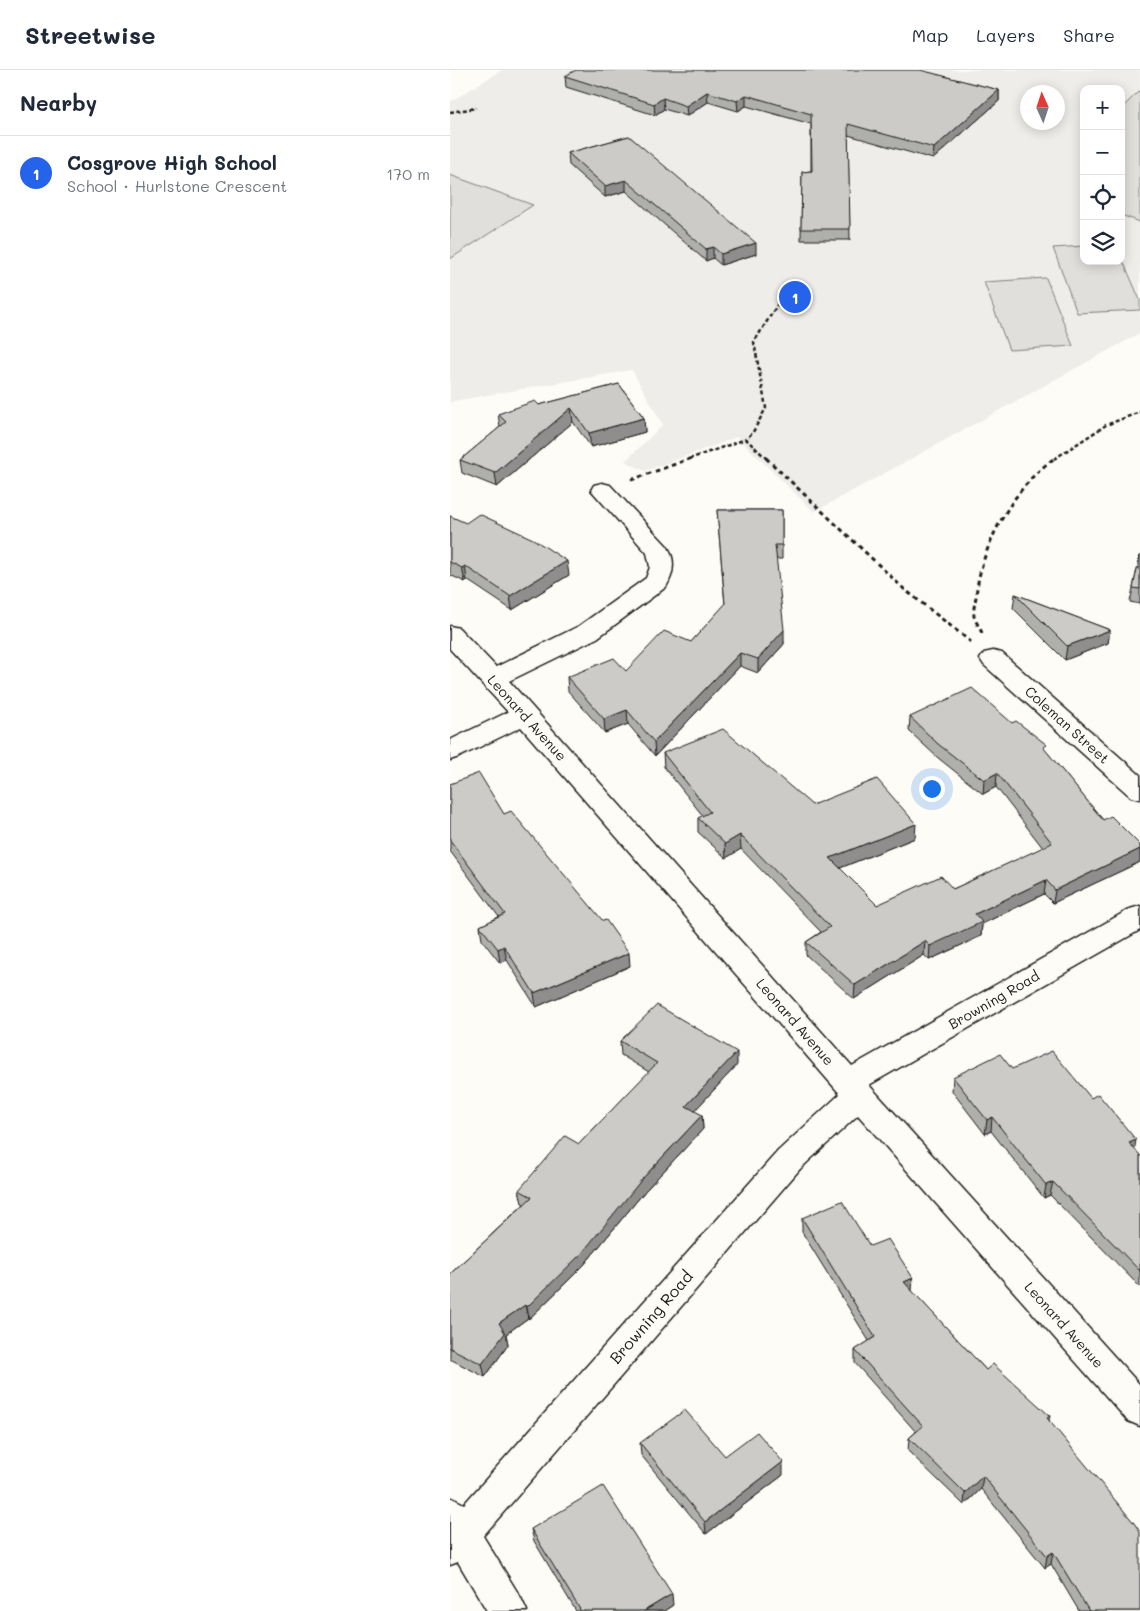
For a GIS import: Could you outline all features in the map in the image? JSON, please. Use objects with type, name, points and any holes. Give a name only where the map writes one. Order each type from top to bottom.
[{"type":"street","points":[[493,679],[588,632],[657,582],[662,567],[659,551],[602,490]]},
{"type":"street","name":"Leonard Avenue","points":[[450,634],[493,679],[1140,1410]]},
{"type":"street","name":"Coleman Street","points":[[993,659],[1140,790]]},
{"type":"street","points":[[450,751],[524,715]]},
{"type":"street","name":"Browning Road","points":[[454,1531],[854,1088],[1140,917]]},
{"type":"street","points":[[454,1531],[508,1611]]},
{"type":"path","points":[[450,112],[476,108]]},
{"type":"path","points":[[602,490],[746,439],[753,432],[766,408],[754,342],[784,294]]},
{"type":"path","points":[[993,659],[974,615],[977,582],[986,550],[1009,507],[1042,467],[1106,425],[1140,412]]},
{"type":"path","points":[[746,439],[904,589],[993,659]]},
{"type":"shaded area","points":[[502,70],[1140,70],[1140,333],[814,512],[737,437],[645,471],[625,461],[663,425],[632,370],[453,401],[450,404],[450,102]]},
{"type":"shaded area","points":[[1140,90],[1140,222],[1125,216],[1125,105]]},
{"type":"shaded area","points":[[450,175],[533,205],[450,259]]},
{"type":"shaded area","points":[[1080,246],[1080,265],[1125,265],[1140,300],[1140,310],[1077,313],[1053,248]]},
{"type":"shaded area","points":[[1046,278],[1073,346],[1009,350],[984,282]]},
{"type":"building","points":[[576,70],[920,70],[999,90],[934,148],[848,124],[850,229],[801,229],[802,172],[812,171],[811,114],[746,95],[737,101],[707,92],[686,106],[663,98],[654,104],[565,76]]},
{"type":"building","points":[[629,136],[756,243],[721,254],[713,247],[706,249],[626,180],[605,186],[568,153]]},
{"type":"building","points":[[619,384],[644,418],[589,433],[571,408],[495,473],[460,460],[506,422],[498,414],[535,401],[539,405]]},
{"type":"building","points":[[717,510],[782,510],[782,545],[775,545],[784,630],[758,659],[740,653],[654,742],[627,710],[604,719],[567,677],[614,658],[626,671],[664,631],[691,642],[725,604]]},
{"type":"building","points":[[479,514],[533,539],[567,561],[510,596],[465,566],[462,568],[450,562],[450,516],[466,523]]},
{"type":"building","points":[[1140,555],[1140,589],[1133,588]]},
{"type":"building","points":[[1015,594],[1110,630],[1067,646]]},
{"type":"building","points":[[972,688],[1012,723],[1016,721],[1047,745],[1043,747],[1103,820],[1111,816],[1140,845],[1140,849],[1055,890],[1046,880],[975,914],[982,922],[930,946],[925,941],[855,985],[806,942],[830,927],[740,835],[725,844],[698,818],[710,812],[663,753],[723,729],[812,805],[877,779],[916,824],[830,858],[877,905],[941,876],[953,889],[1052,843],[997,773],[984,780],[938,744],[910,717]]},
{"type":"building","points":[[479,773],[504,814],[511,811],[603,921],[606,920],[629,953],[534,993],[504,946],[498,949],[480,926],[505,914],[450,840],[450,784]]},
{"type":"building","points":[[657,1005],[737,1052],[686,1106],[702,1115],[643,1178],[582,1253],[527,1307],[525,1305],[499,1323],[505,1333],[482,1364],[450,1348],[450,1274],[532,1197],[519,1190],[565,1136],[579,1144],[657,1063],[620,1041]]},
{"type":"building","points":[[1052,1051],[1091,1098],[1098,1094],[1136,1140],[1129,1143],[1140,1155],[1140,1271],[1053,1182],[1046,1185],[992,1117],[987,1120],[953,1077],[1000,1054],[1012,1069]]},
{"type":"building","points":[[842,1201],[870,1246],[888,1239],[913,1278],[904,1282],[986,1370],[993,1364],[1050,1416],[1047,1418],[1134,1523],[1140,1532],[1140,1611],[1089,1611],[1053,1552],[1047,1556],[983,1476],[965,1493],[909,1438],[923,1426],[855,1350],[875,1337],[802,1218]]},
{"type":"building","points":[[685,1410],[725,1456],[757,1432],[783,1462],[705,1522],[640,1443]]},
{"type":"building","points":[[603,1486],[672,1594],[644,1611],[581,1611],[531,1529]]},
{"type":"place","name":"Cosgrove High School","points":[[795,297]]}]
